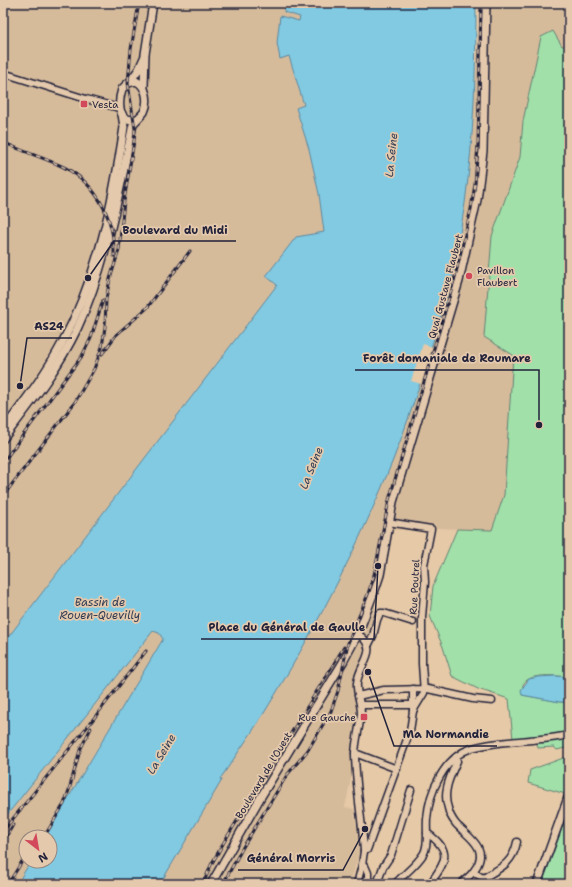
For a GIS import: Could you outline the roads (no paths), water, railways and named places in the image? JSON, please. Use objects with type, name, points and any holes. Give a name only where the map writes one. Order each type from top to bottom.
[{"type":"main road","points":[[3,439],[49,379],[77,330],[94,287],[106,248],[133,124],[143,113],[146,103],[146,91],[144,86],[145,54],[153,3]]},
{"type":"main road","name":"Quai Gustave Flaubert","points":[[358,634],[371,603],[380,575],[388,522],[410,442],[459,281],[477,200],[483,151],[486,3]]},
{"type":"main road","points":[[49,379],[52,368],[68,336],[88,286],[106,228],[124,127],[121,111],[122,89],[129,83],[139,69],[145,54]]},
{"type":"main road","points":[[129,83],[136,81],[144,86]]},
{"type":"main road","points":[[121,111],[127,118],[132,120],[137,119]]},
{"type":"main road","points":[[3,430],[39,382],[68,336],[77,330]]},
{"type":"main road","name":"Boulevard de l'Ouest","points":[[211,884],[255,806],[343,662],[358,634]]},
{"type":"main road","points":[[537,884],[569,795]]},
{"type":"street","points":[[3,73],[121,111]]},
{"type":"street","name":"Rue Poutrel","points":[[388,522],[430,529],[424,565],[425,582],[422,664],[424,689]]},
{"type":"street","points":[[357,884],[364,851],[356,753],[361,715],[361,705],[357,688],[358,678],[367,656],[368,646],[373,636],[380,612],[413,622]]},
{"type":"street","points":[[358,634],[366,641],[368,646]]},
{"type":"street","points":[[364,851],[366,850],[375,829],[410,731],[413,708],[413,689]]},
{"type":"street","points":[[413,708],[424,693],[424,689]]},
{"type":"street","points":[[358,696],[384,690],[424,689],[473,699],[492,701]]},
{"type":"street","points":[[361,705],[413,708]]},
{"type":"street","points":[[394,884],[424,852],[427,833],[426,820],[433,792],[443,772],[449,763],[456,757],[463,752],[480,747],[569,734]]},
{"type":"street","points":[[356,753],[396,769]]},
{"type":"street","points":[[456,757],[457,760],[447,784],[447,807],[457,825],[475,842],[479,851],[479,860],[476,869],[460,884]]},
{"type":"street","points":[[377,884],[382,867],[391,855],[410,790]]},
{"type":"street","points":[[427,833],[438,841],[442,846],[444,853],[444,861],[442,866],[430,884]]},
{"type":"street","points":[[479,884],[483,878],[510,861],[515,851],[517,842]]},
{"type":"street","points":[[362,865],[365,866],[368,873],[368,884]]},
{"type":"street","points":[[473,872],[483,878]]},
{"type":"water","points":[[285,3],[476,3],[474,103],[471,153],[465,203],[452,278],[431,349],[417,394],[393,460],[381,490],[339,580],[292,667],[262,716],[220,779],[222,780],[160,884],[17,884],[26,869],[58,869],[58,829],[50,829],[163,639],[159,633],[153,631],[3,820],[3,644],[277,285],[266,276],[296,237],[324,232],[319,194],[309,149],[296,108],[304,105],[289,56],[280,59],[277,43],[280,16],[299,21],[300,17],[284,12]]},
{"type":"water","points":[[555,676],[569,677],[569,702],[560,702],[522,695],[521,690],[529,679]]},
{"type":"railway","points":[[3,496],[75,402],[94,369],[102,347],[105,327],[106,299],[110,279],[119,250],[124,201],[134,141],[135,129],[128,83],[131,49],[139,3]]},
{"type":"railway","points":[[223,884],[243,847],[287,775],[308,750],[331,711],[338,691],[348,643],[374,575],[389,500],[455,277],[471,209],[475,184],[478,144],[481,3]]},
{"type":"railway","points":[[3,142],[57,164],[82,179],[92,189],[100,201],[111,227],[114,256]]},
{"type":"railway","points":[[102,354],[116,335],[147,308],[190,251]]},
{"type":"railway","points":[[3,462],[82,356],[91,338],[103,300]]},
{"type":"railway","points":[[203,884],[211,865],[224,842],[344,647]]},
{"type":"railway","points":[[3,831],[146,651]]},
{"type":"railway","points":[[49,829],[64,804],[80,750],[91,728]]},
{"type":"railway","points":[[3,842],[13,825]]},
{"type":"railway","points":[[8,884],[18,868]]},
{"type":"place","name":"Vesta","points":[[84,104]]},
{"type":"place","name":"Pavillon Flaubert","points":[[469,276]]},
{"type":"place","name":"Boulevard du Midi","points":[[88,278]]},
{"type":"place","name":"AS24","points":[[20,386]]},
{"type":"place","name":"Forêt domaniale de Roumare","points":[[539,425]]},
{"type":"place","name":"Place du Général de Gaulle","points":[[378,566]]},
{"type":"place","name":"Ma Normandie","points":[[368,672]]},
{"type":"place","name":"Rue Gauche","points":[[364,717]]},
{"type":"place","name":"Général Morris","points":[[365,829]]},
{"type":"water label","name":"La Seine","points":[[391,155]]},
{"type":"water label","name":"La Seine","points":[[311,468]]},
{"type":"water label","name":"Bassin de Rouen-Quevilly","points":[[100,608]]},
{"type":"water label","name":"La Seine","points":[[161,754]]}]
